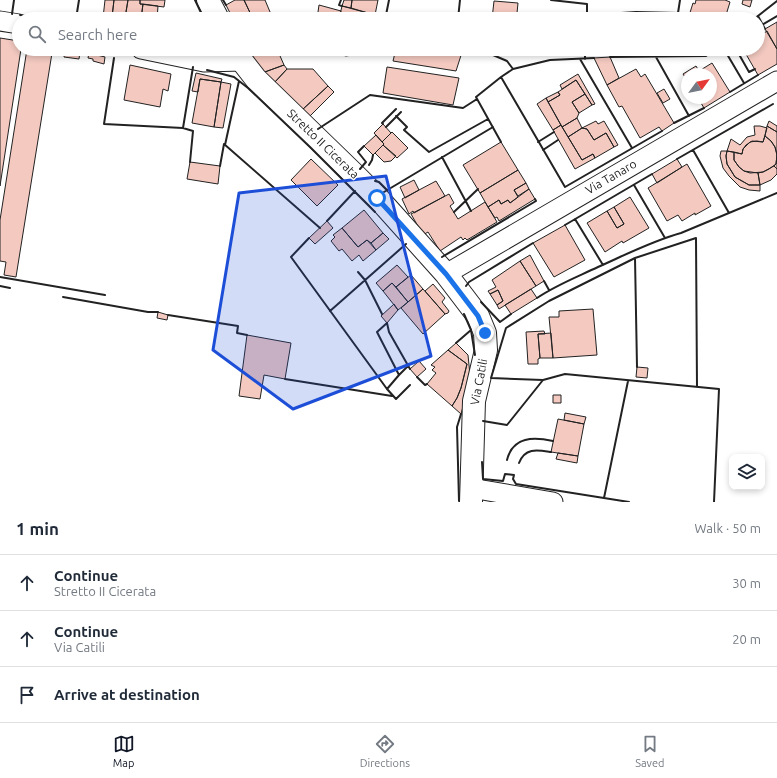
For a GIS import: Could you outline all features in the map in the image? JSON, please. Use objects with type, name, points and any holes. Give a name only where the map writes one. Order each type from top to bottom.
[{"type":"street","points":[[208,0],[214,12]]},
{"type":"street","points":[[0,21],[12,23]]},
{"type":"street","points":[[175,56],[204,62],[234,56]]},
{"type":"street","name":"Stretto II Cicerata","points":[[240,56],[256,79],[355,175],[446,274]]},
{"type":"street","name":"Via Tanaro","points":[[446,274],[777,81]]},
{"type":"street","name":"Via Catili","points":[[446,274],[478,316],[485,333],[486,350],[474,401],[471,495]]},
{"type":"street","points":[[471,495],[553,502]]},
{"type":"highlighted area","points":[[386,176],[431,356],[293,409],[213,350],[239,193]]},
{"type":"building","points":[[105,0],[114,0],[113,12],[104,12]]},
{"type":"building","points":[[114,0],[128,0],[126,12],[113,12]]},
{"type":"building","points":[[128,0],[140,0],[140,4],[143,4],[142,12],[126,12]]},
{"type":"building","points":[[140,0],[165,0],[164,7],[140,4]]},
{"type":"building","points":[[235,0],[244,0],[250,12],[230,12],[226,5]]},
{"type":"building","points":[[244,0],[265,0],[270,12],[250,12]]},
{"type":"building","points":[[344,0],[352,0],[351,8],[342,6]]},
{"type":"building","points":[[352,0],[378,0],[376,12],[365,12],[351,8]]},
{"type":"building","points":[[696,0],[725,0],[730,2],[727,12],[690,12],[693,3],[695,4]]},
{"type":"building","points":[[743,0],[752,0],[750,7],[742,4]]},
{"type":"building","points":[[494,1],[518,3],[517,12],[493,12]]},
{"type":"building","points":[[143,4],[158,6],[158,12],[142,12]]},
{"type":"building","points":[[319,5],[341,11],[341,12],[318,12]]},
{"type":"building","points":[[342,6],[364,12],[341,12]]},
{"type":"building","points":[[777,22],[777,49],[765,29]]},
{"type":"building","points":[[767,31],[777,49],[777,64],[758,75],[747,56],[765,56],[765,32]]},
{"type":"building","points":[[0,38],[12,40],[12,56],[20,56],[0,186]]},
{"type":"building","points":[[26,56],[52,56],[16,277],[4,275],[6,262],[0,261],[0,220]]},
{"type":"building","points":[[64,56],[79,56],[79,59]]},
{"type":"building","points":[[88,56],[105,57],[104,64],[93,61],[93,59],[88,58]]},
{"type":"building","points":[[251,56],[280,56],[284,65],[262,73]]},
{"type":"building","points":[[394,56],[461,56],[456,71],[393,61]]},
{"type":"building","points":[[610,57],[619,78],[607,85],[594,58]]},
{"type":"building","points":[[712,63],[715,68],[704,68]]},
{"type":"building","points":[[130,65],[171,74],[168,91],[163,89],[160,107],[124,100]]},
{"type":"building","points":[[284,65],[287,69],[273,84],[262,73]]},
{"type":"building","points":[[387,67],[459,78],[453,105],[383,93]]},
{"type":"building","points":[[287,69],[313,69],[328,86],[302,110],[275,82]]},
{"type":"building","points":[[636,69],[641,77],[645,74],[674,123],[662,131],[659,127],[640,138],[622,106],[619,107],[607,85]]},
{"type":"building","points":[[717,71],[730,92],[717,100]]},
{"type":"building","points":[[196,73],[222,79],[221,82],[200,79],[198,92],[192,91]]},
{"type":"building","points":[[578,74],[595,104],[592,105],[576,80],[562,89],[560,85]]},
{"type":"building","points":[[200,79],[221,82],[214,127],[192,123]]},
{"type":"building","points":[[576,80],[585,94],[572,102],[579,113],[577,118],[562,127],[548,102],[560,95],[558,92]]},
{"type":"building","points":[[221,82],[231,84],[223,128],[214,127]]},
{"type":"building","points":[[328,86],[334,92],[309,117],[302,110]]},
{"type":"building","points":[[664,89],[670,99],[663,103],[657,93]]},
{"type":"building","points":[[558,92],[560,95],[548,102],[546,98]]},
{"type":"building","points":[[585,94],[592,105],[579,113],[572,102]]},
{"type":"building","points":[[546,98],[561,125],[553,130],[537,104]]},
{"type":"building","points":[[702,104],[710,104],[704,108]]},
{"type":"building","points":[[577,118],[582,128],[568,137],[562,127]]},
{"type":"building","points":[[596,121],[598,124],[604,121],[618,145],[614,147],[606,133],[594,140],[587,129],[582,128]]},
{"type":"building","points":[[769,121],[777,126],[777,132],[767,126]]},
{"type":"building","points":[[383,124],[391,133],[382,142],[374,133]]},
{"type":"building","points":[[561,125],[582,160],[593,154],[595,158],[575,169],[553,130]]},
{"type":"building","points":[[754,126],[767,128],[763,142],[750,142],[743,149],[742,154],[727,151],[731,139],[740,145],[747,137],[755,135]]},
{"type":"building","points":[[767,126],[777,132],[777,155],[775,147],[765,136]]},
{"type":"building","points":[[582,128],[587,129],[594,140],[606,133],[614,147],[595,158],[593,154],[582,160],[568,137]]},
{"type":"building","points":[[392,132],[408,148],[397,158],[383,145],[384,144],[382,142]]},
{"type":"building","points":[[376,135],[384,144],[373,155],[364,146]]},
{"type":"building","points":[[765,136],[775,147],[777,155],[776,164],[763,172],[750,173],[744,171],[734,160],[734,152],[742,154],[746,145],[752,141],[763,142]]},
{"type":"building","points":[[501,142],[518,170],[480,193],[463,165]]},
{"type":"building","points":[[383,145],[396,156],[391,161],[384,162],[375,153]]},
{"type":"building","points":[[721,151],[727,151],[727,164],[735,177],[749,185],[760,185],[760,191],[740,187],[729,176],[723,168],[720,156]]},
{"type":"building","points":[[727,151],[734,152],[734,160],[744,171],[758,173],[760,185],[749,185],[735,177],[727,164]]},
{"type":"building","points":[[777,155],[777,169],[774,166],[776,164]]},
{"type":"building","points":[[311,159],[338,185],[317,206],[291,180]]},
{"type":"building","points":[[677,159],[682,167],[657,183],[652,174]]},
{"type":"building","points":[[190,162],[220,166],[218,184],[187,179]]},
{"type":"building","points":[[687,164],[711,206],[682,221],[678,215],[667,221],[648,188]]},
{"type":"building","points":[[774,166],[777,169],[777,174],[771,180],[760,185],[758,173]]},
{"type":"building","points":[[518,170],[526,183],[514,190],[518,197],[510,203],[508,200],[501,204],[499,200],[488,207],[480,193]]},
{"type":"building","points":[[414,180],[419,190],[405,198],[400,187]]},
{"type":"building","points":[[436,181],[445,196],[414,213],[413,211],[409,214],[402,199]]},
{"type":"building","points":[[526,183],[529,189],[518,196],[514,190]]},
{"type":"building","points":[[529,189],[535,199],[499,221],[497,217],[495,218],[488,207],[499,200],[501,204],[508,200],[510,203]]},
{"type":"building","points":[[449,194],[454,203],[450,206],[458,219],[485,202],[497,222],[467,240],[465,238],[463,240],[461,237],[440,251],[428,232],[423,235],[411,214]]},
{"type":"building","points":[[630,197],[649,228],[623,243],[622,241],[605,252],[587,223],[607,211],[617,228],[624,224],[614,207]]},
{"type":"building","points":[[614,207],[624,224],[617,228],[607,211]]},
{"type":"building","points":[[364,210],[383,233],[371,243],[367,240],[358,247],[342,228]]},
{"type":"building","points":[[327,221],[333,228],[315,244],[309,238]]},
{"type":"building","points":[[565,225],[585,260],[554,277],[533,243]]},
{"type":"building","points":[[342,228],[358,247],[367,240],[376,250],[363,261],[359,255],[352,261],[342,249],[339,251],[331,241],[335,237],[333,235]]},
{"type":"building","points":[[383,233],[389,239],[376,250],[371,243]]},
{"type":"building","points":[[530,255],[544,281],[536,286],[520,261]]},
{"type":"building","points":[[520,261],[536,286],[499,309],[497,305],[503,301],[498,290],[490,294],[488,291],[496,287],[492,280]]},
{"type":"building","points":[[397,265],[408,277],[396,287],[392,283],[383,291],[376,283]]},
{"type":"building","points":[[411,275],[423,289],[408,302],[396,287]]},
{"type":"building","points":[[392,283],[408,302],[398,310],[383,291]]},
{"type":"building","points":[[433,284],[445,298],[442,302],[449,311],[448,313],[445,314],[425,291]]},
{"type":"building","points":[[423,289],[445,314],[423,334],[401,308]]},
{"type":"building","points":[[531,289],[537,298],[511,314],[505,305]]},
{"type":"building","points":[[498,290],[503,301],[497,305],[490,294]]},
{"type":"building","points":[[394,304],[398,310],[387,323],[381,316]]},
{"type":"building","points":[[593,309],[597,355],[553,358],[549,317],[559,317],[559,311]]},
{"type":"building","points":[[158,312],[168,315],[167,320],[157,318]]},
{"type":"building","points":[[544,331],[545,334],[538,334],[540,358],[538,359],[538,364],[528,364],[526,332]]},
{"type":"building","points":[[551,333],[553,358],[540,358],[538,334]]},
{"type":"building","points":[[247,335],[291,343],[285,379],[264,375],[260,399],[239,396]]},
{"type":"building","points":[[456,343],[468,355],[470,375],[461,414],[452,406],[461,388],[467,364],[448,350]]},
{"type":"building","points":[[448,350],[467,364],[461,388],[452,406],[427,384],[436,373],[432,370],[435,367],[431,365]]},
{"type":"building","points":[[419,361],[426,369],[417,377],[410,369]]},
{"type":"building","points":[[637,367],[648,368],[647,378],[636,377]]},
{"type":"building","points":[[553,395],[561,395],[561,403],[553,403]]},
{"type":"building","points":[[565,413],[586,417],[584,424],[564,420]]},
{"type":"building","points":[[558,419],[584,424],[578,456],[551,452]]},
{"type":"building","points":[[558,453],[578,456],[577,463],[556,459]]},
{"type":"wall","points":[[12,12],[14,0]]},
{"type":"wall","points":[[77,12],[79,0]]},
{"type":"wall","points":[[195,0],[201,12]]},
{"type":"wall","points":[[223,0],[226,5]]},
{"type":"wall","points":[[341,0],[339,5],[342,6]]},
{"type":"wall","points":[[387,12],[389,0]]},
{"type":"wall","points":[[459,12],[460,0]]},
{"type":"wall","points":[[551,0],[587,4],[587,12]]},
{"type":"wall","points":[[678,12],[680,0]]},
{"type":"wall","points":[[763,12],[777,1]]},
{"type":"wall","points":[[765,23],[777,16]]},
{"type":"wall","points":[[495,56],[507,61],[513,69],[501,77]]},
{"type":"wall","points":[[610,57],[706,56]]},
{"type":"wall","points":[[728,56],[744,83]]},
{"type":"wall","points":[[740,56],[749,72],[755,69]]},
{"type":"wall","points":[[656,57],[689,116]]},
{"type":"wall","points":[[114,58],[104,124],[183,128],[193,131],[190,162]]},
{"type":"wall","points":[[513,69],[550,60],[594,58]]},
{"type":"wall","points":[[580,59],[632,148]]},
{"type":"wall","points":[[183,128],[193,67]]},
{"type":"wall","points":[[207,70],[234,77],[248,88],[375,212]]},
{"type":"wall","points":[[730,92],[758,75]]},
{"type":"wall","points":[[501,142],[476,97],[501,77],[565,187],[662,131]]},
{"type":"wall","points":[[225,145],[239,81]]},
{"type":"wall","points":[[318,129],[370,95],[463,108],[477,99]]},
{"type":"wall","points":[[677,159],[773,104]]},
{"type":"wall","points":[[674,123],[704,108]]},
{"type":"wall","points":[[383,124],[382,123],[396,109]]},
{"type":"wall","points":[[386,127],[401,112]]},
{"type":"wall","points":[[396,116],[407,127],[404,130],[429,152],[488,119]]},
{"type":"wall","points":[[384,192],[493,127]]},
{"type":"wall","points":[[538,142],[554,132]]},
{"type":"wall","points":[[543,150],[558,140]]},
{"type":"wall","points":[[220,166],[224,144],[320,228]]},
{"type":"wall","points":[[360,169],[366,162],[358,152],[364,146]]},
{"type":"wall","points":[[693,150],[729,213]]},
{"type":"wall","points":[[369,165],[373,155]]},
{"type":"wall","points":[[442,157],[471,211]]},
{"type":"wall","points":[[565,225],[652,174]]},
{"type":"wall","points":[[375,181],[379,182],[387,190]]},
{"type":"wall","points":[[634,185],[665,238]]},
{"type":"wall","points":[[454,212],[478,189]]},
{"type":"wall","points":[[327,221],[355,191]]},
{"type":"wall","points":[[537,298],[567,281],[639,248],[681,233],[777,193]]},
{"type":"wall","points":[[442,257],[536,201],[535,199]]},
{"type":"wall","points":[[575,219],[603,265]]},
{"type":"wall","points":[[309,238],[291,257],[387,389],[396,399],[410,385]]},
{"type":"wall","points":[[697,387],[696,238],[635,258],[549,301],[506,328],[491,378],[543,380],[565,374],[719,389],[714,502]]},
{"type":"wall","points":[[466,286],[469,282],[533,243]]},
{"type":"wall","points":[[330,311],[406,244]]},
{"type":"wall","points":[[635,258],[637,367]]},
{"type":"wall","points":[[358,272],[365,280],[382,314]]},
{"type":"wall","points":[[0,277],[105,295]]},
{"type":"wall","points":[[544,281],[549,290]]},
{"type":"wall","points":[[0,286],[10,288]]},
{"type":"wall","points":[[63,297],[148,312],[158,312]]},
{"type":"wall","points":[[481,302],[500,322],[511,314]]},
{"type":"wall","points":[[464,314],[471,330],[475,355]]},
{"type":"wall","points":[[168,315],[238,326],[237,333],[247,335]]},
{"type":"wall","points":[[387,389],[399,375],[377,332],[387,323],[389,332],[410,369]]},
{"type":"wall","points":[[456,343],[471,330]]},
{"type":"wall","points":[[399,375],[408,366]]},
{"type":"wall","points":[[417,377],[425,385],[427,384]]},
{"type":"wall","points":[[285,379],[392,396]]},
{"type":"wall","points":[[483,421],[507,425],[543,380]]},
{"type":"wall","points":[[604,498],[628,381]]},
{"type":"wall","points":[[459,501],[457,427],[461,414]]},
{"type":"wall","points":[[507,460],[510,452],[519,442],[532,439],[553,441]]},
{"type":"wall","points":[[519,463],[528,452],[537,450],[551,452]]},
{"type":"wall","points":[[482,462],[483,479],[503,481],[505,474],[514,475],[513,479],[516,484],[629,502]]},
{"type":"route","points":[[377,198],[446,274],[478,316],[485,333]]}]
